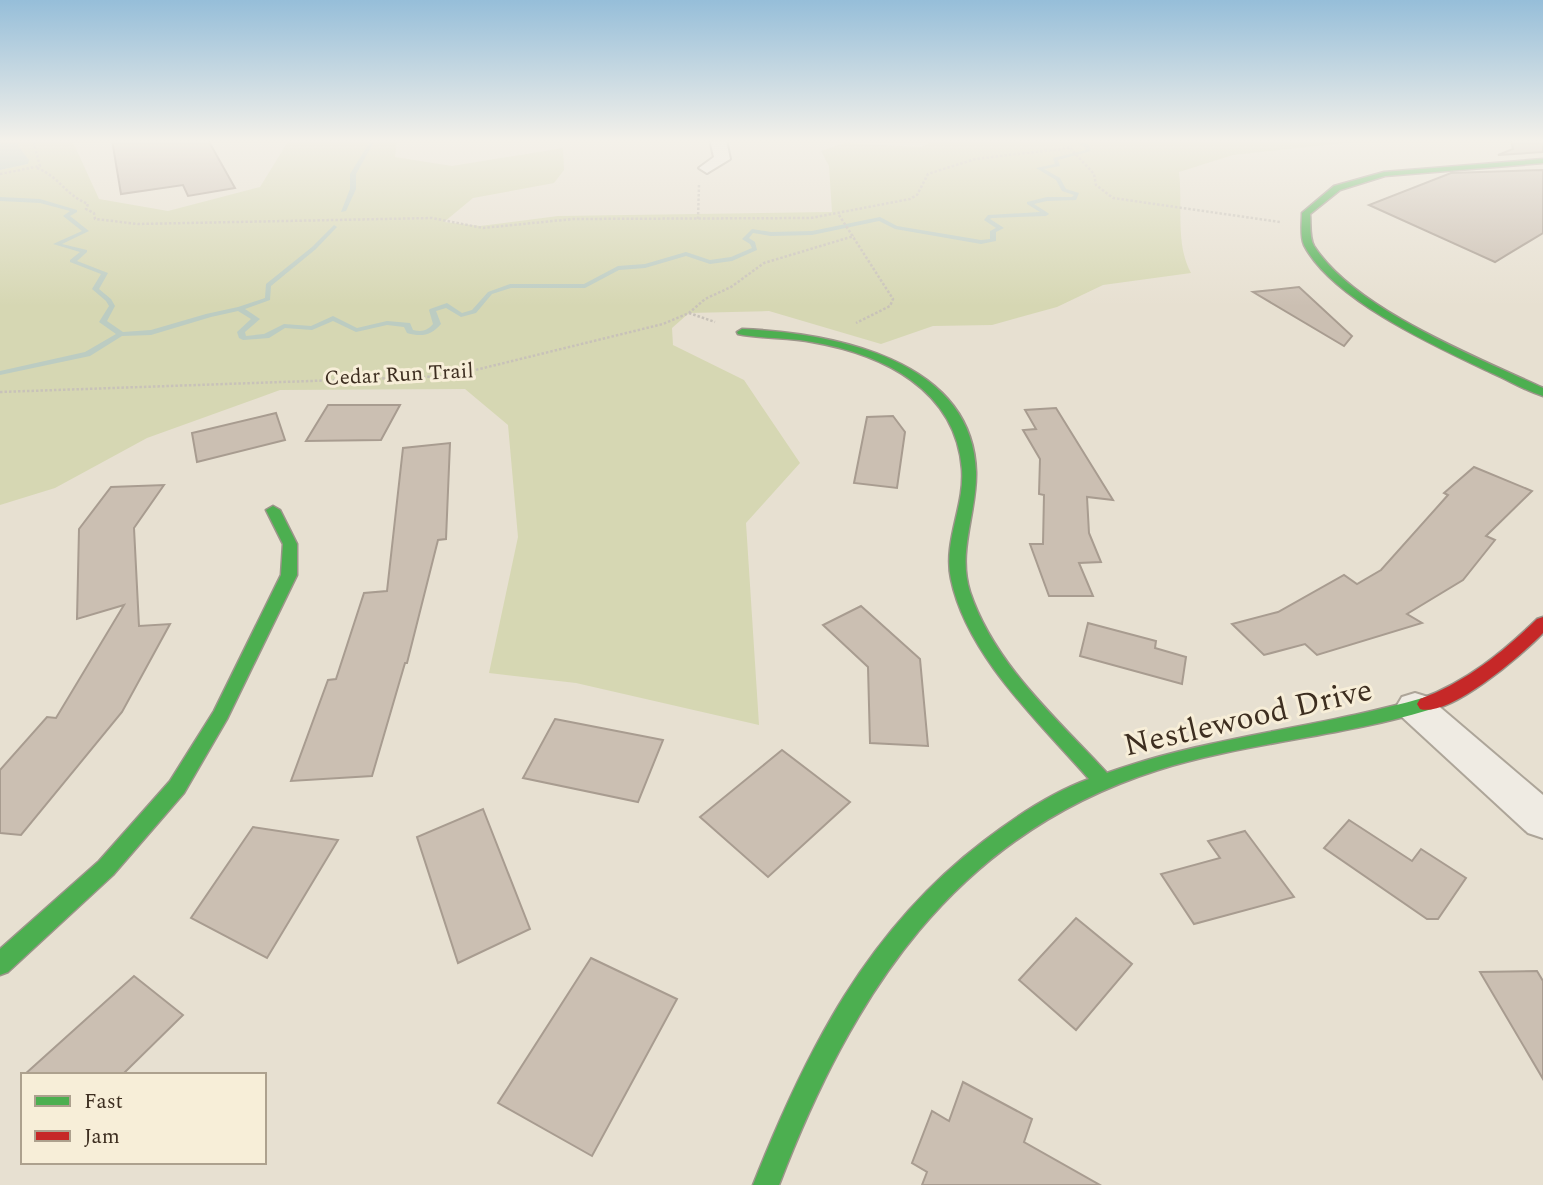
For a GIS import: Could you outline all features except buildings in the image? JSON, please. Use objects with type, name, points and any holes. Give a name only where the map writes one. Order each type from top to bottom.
[{"type":"street","points":[[1326,195],[1311,206],[1305,226],[1308,243],[1318,259],[1343,284],[1372,304],[1543,392]]},
{"type":"street","points":[[742,332],[771,332],[828,340],[876,357],[917,380],[945,405],[959,426],[968,452],[970,471],[954,542],[957,576],[964,599],[979,629],[1013,676],[1102,781]]},
{"type":"street","points":[[0,964],[56,916],[116,858],[196,758],[232,695],[291,572],[294,548],[285,525],[273,510]]},
{"type":"street","name":"Nestlewood Drive","points":[[766,1185],[781,1137],[830,1031],[884,952],[939,890],[998,838],[1061,798],[1102,781],[1207,751],[1347,728],[1415,707],[1466,685],[1507,659],[1543,623]]},
{"type":"street","points":[[1415,707],[1543,820]]},
{"type":"path","points":[[70,195],[88,204],[86,209],[94,213],[95,219],[128,223],[432,218],[483,228],[573,219],[811,218],[839,215],[916,195]]},
{"type":"path","points":[[698,219],[699,195]]},
{"type":"path","points":[[1109,195],[1113,198],[1305,226]]},
{"type":"path","points":[[828,340],[890,306],[893,299],[839,215]]},
{"type":"path","name":"Cedar Run Trail","points":[[0,392],[451,376],[663,324],[689,313],[705,299],[732,287],[764,263],[854,236]]},
{"type":"green space","points":[[0,195],[97,195],[99,199],[168,211],[228,195],[488,195],[473,198],[444,222],[480,226],[558,216],[832,212],[831,195],[1180,195],[1181,237],[1191,273],[1103,285],[1057,307],[992,325],[933,326],[881,344],[769,311],[689,313],[672,328],[673,345],[744,380],[800,463],[746,523],[759,725],[576,683],[489,673],[518,537],[508,425],[465,389],[280,390],[147,438],[55,488],[0,505]]},
{"type":"waterway","points":[[343,211],[350,195]]},
{"type":"waterway","points":[[239,309],[256,319],[241,332],[243,338],[266,336],[284,326],[312,328],[333,318],[356,330],[387,323],[407,325],[410,331],[425,333],[437,324],[432,310],[447,305],[461,315],[474,312],[490,293],[510,286],[585,286],[618,268],[645,266],[686,254],[710,262],[732,259],[755,249],[753,243],[745,239],[752,231],[771,234],[812,233],[880,219],[895,227],[981,242],[993,241],[993,231],[1001,228],[987,220],[990,216],[1046,214],[1029,203],[1047,199],[1074,199],[1076,195]]},
{"type":"waterway","points":[[0,199],[40,201],[75,211],[66,216],[86,231],[56,244],[85,251],[72,261],[105,273],[95,289],[109,300],[112,306],[103,322],[121,334]]},
{"type":"waterway","points":[[239,309],[268,299],[268,285],[314,248],[334,227]]},
{"type":"waterway","points":[[121,334],[166,329],[239,309]]},
{"type":"waterway","points":[[0,373],[87,354],[121,334]]},
{"type":"traffic: fast","points":[[1328,195],[1306,213],[1309,245],[1328,268],[1353,290],[1415,330],[1543,392]]},
{"type":"traffic: fast","points":[[742,332],[776,333],[850,347],[886,360],[918,379],[944,402],[962,432],[969,469],[957,561],[958,577],[974,621],[1005,670],[1024,694],[1102,781]]},
{"type":"traffic: fast","points":[[0,964],[106,868],[177,787],[221,714],[289,575],[290,544],[273,510]]},
{"type":"traffic: fast","points":[[766,1185],[794,1114],[827,1046],[865,982],[910,923],[961,871],[1018,826],[1083,789],[1156,763],[1223,747],[1359,722],[1426,704]]},
{"type":"traffic: jam","points":[[1426,704],[1475,681],[1517,648],[1543,623]]}]
